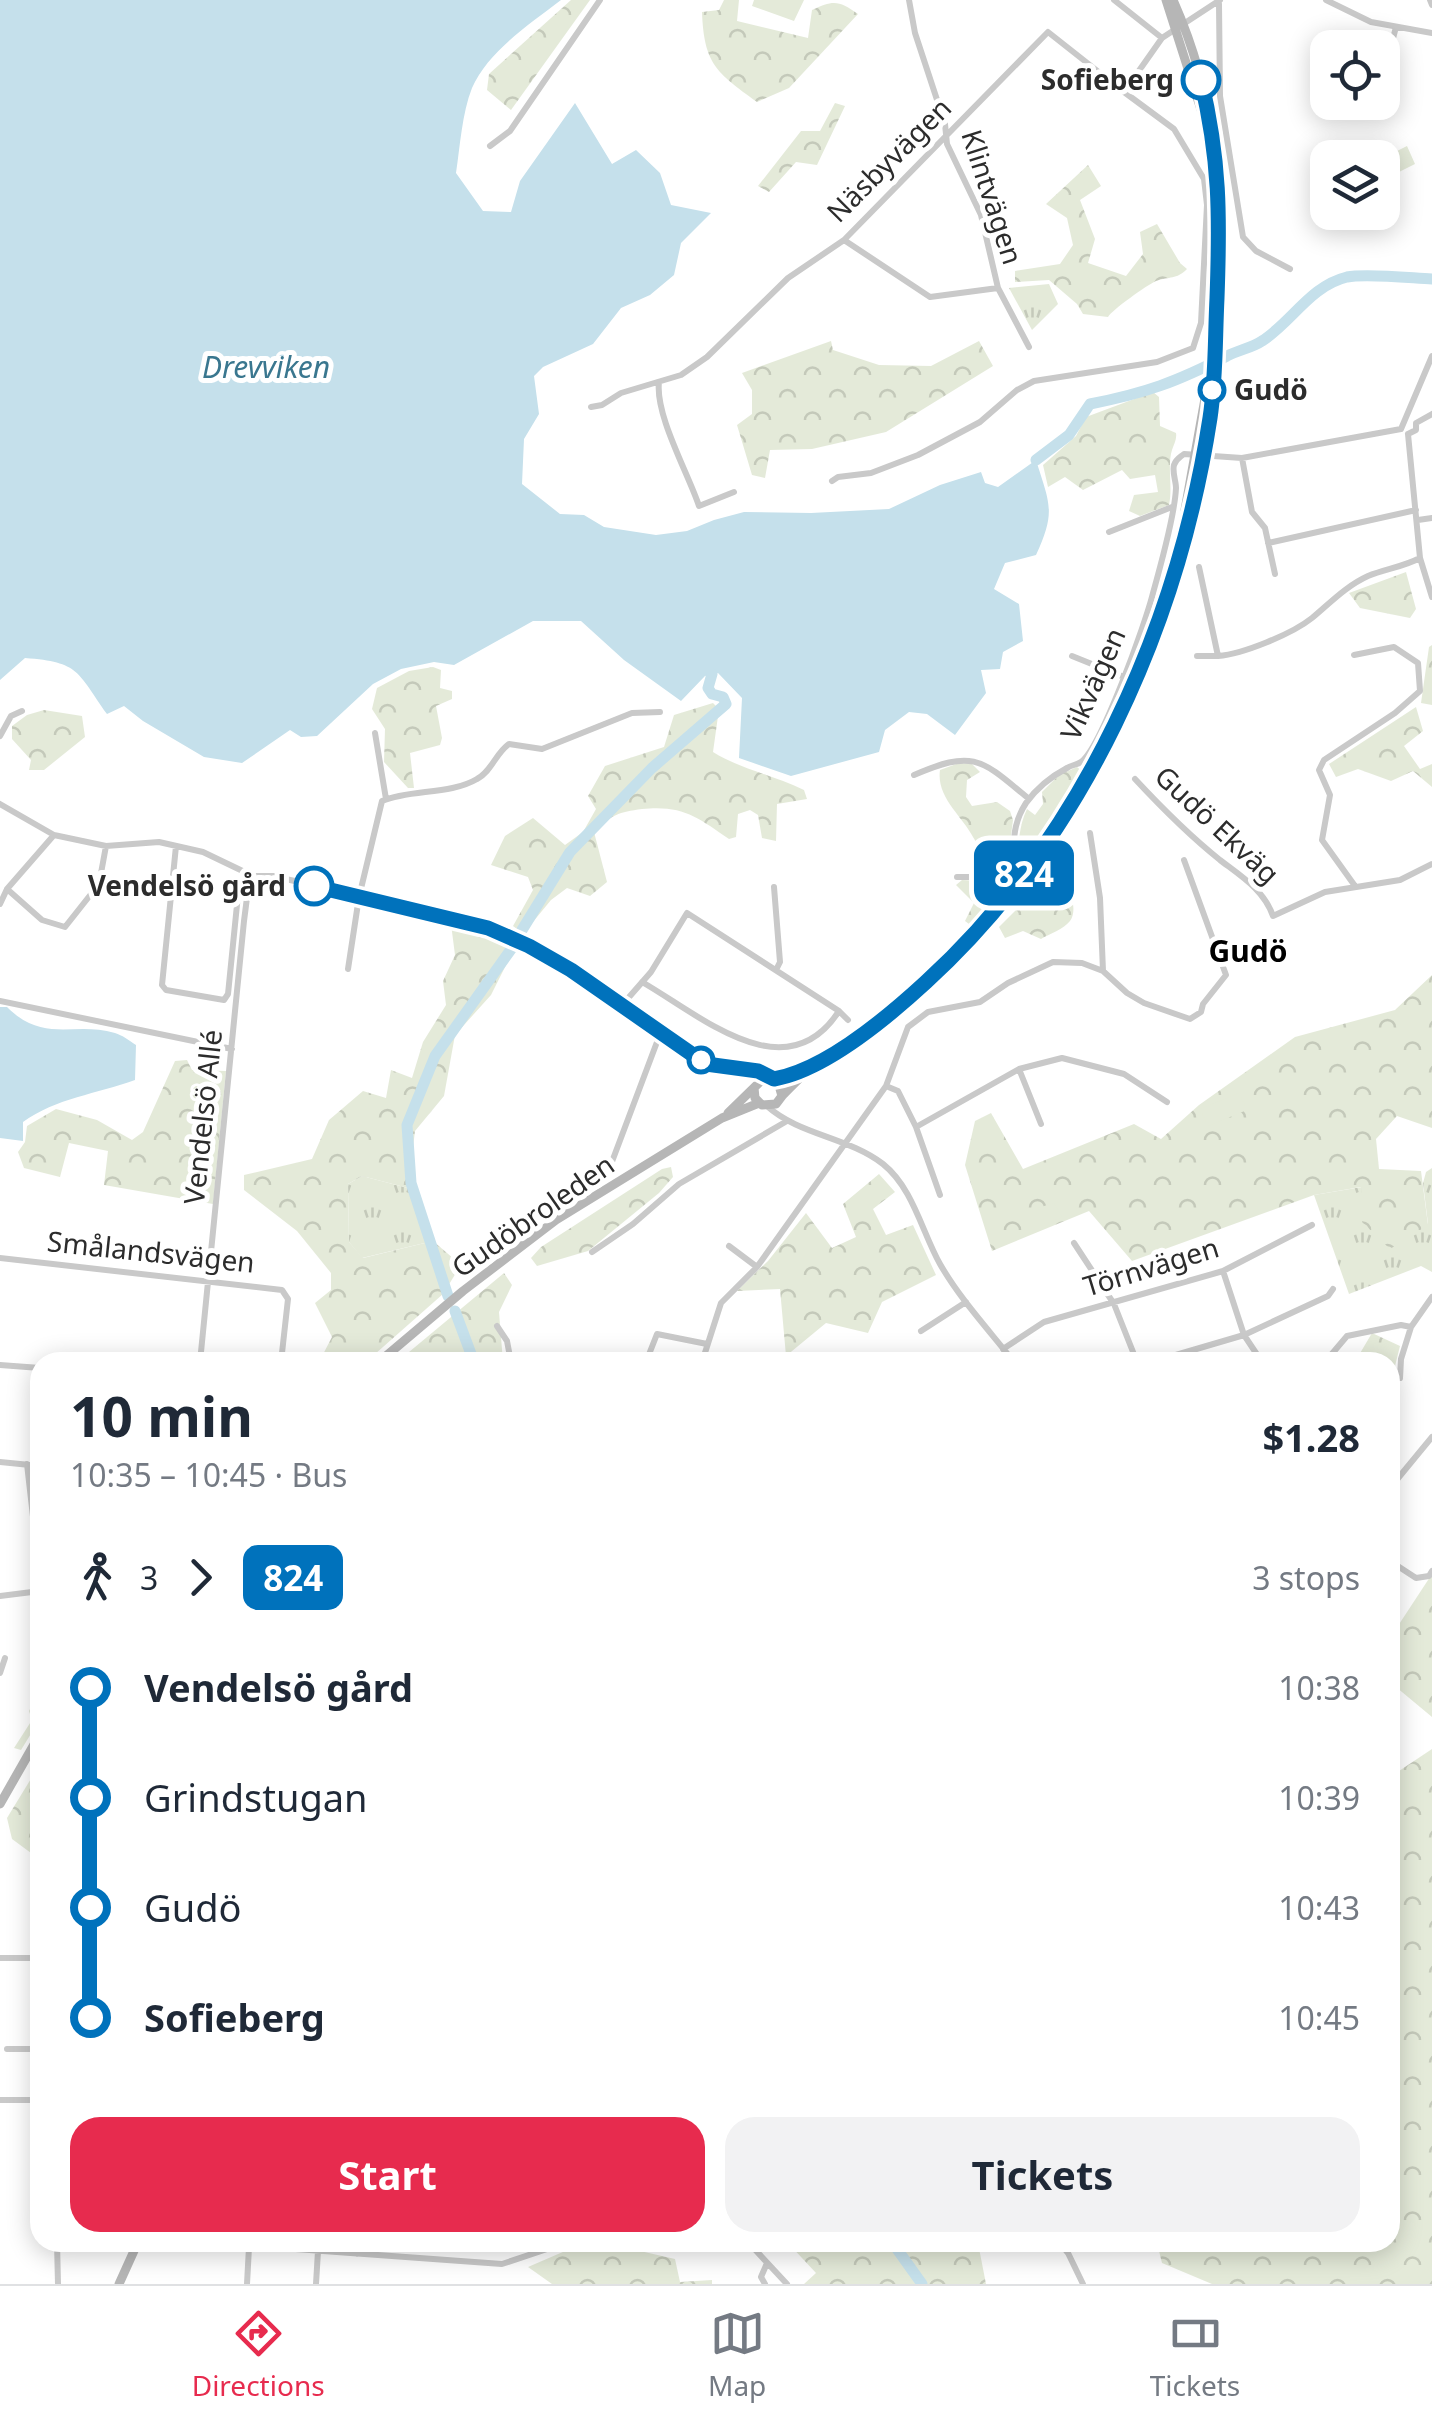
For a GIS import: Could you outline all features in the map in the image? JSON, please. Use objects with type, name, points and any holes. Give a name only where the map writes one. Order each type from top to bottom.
[{"type":"main road","points":[[814,1065],[755,1086],[755,1098],[763,1105],[781,1098],[814,1065],[884,1018],[959,951],[998,908],[1039,852],[1101,750],[1162,606],[1200,455],[1213,352],[1214,198],[1209,135],[1181,26],[1170,0]]},
{"type":"main road","points":[[772,1078],[781,1086],[781,1098]]},
{"type":"main road","name":"Gudöbroleden","points":[[391,1352],[556,1220],[722,1118],[755,1086]]},
{"type":"main road","name":"Gudöbroleden","points":[[722,1118],[763,1105]]},
{"type":"main road","points":[[0,1804],[30,1752]]},
{"type":"main road","points":[[119,2284],[133,2252]]},
{"type":"street","points":[[490,146],[510,131],[600,0]]},
{"type":"street","points":[[1114,0],[1162,38]]},
{"type":"street","points":[[1326,0],[1371,22],[1432,33]]},
{"type":"street","name":"Klintvägen","points":[[905,1],[946,135],[981,215],[998,288],[1029,347]]},
{"type":"street","points":[[832,482],[838,477],[871,472],[918,456],[980,422],[1018,390],[1048,378],[1156,362],[1193,348],[1199,335],[1207,205],[1204,179],[1174,130],[1124,92],[1162,38],[1220,2]]},
{"type":"street","points":[[1220,2],[1220,96],[1241,228],[1250,246],[1290,270]]},
{"type":"street","name":"Näsbyvägen","points":[[591,408],[621,393],[681,375],[707,357],[788,278],[844,240],[1048,32],[1124,92]]},
{"type":"street","points":[[844,240],[930,297],[998,288]]},
{"type":"street","points":[[1400,429],[1432,356]]},
{"type":"street","points":[[660,382],[658,392],[667,421],[699,506],[734,492]]},
{"type":"street","points":[[1416,424],[1432,414]]},
{"type":"street","points":[[1407,418],[1416,424]]},
{"type":"street","points":[[1408,434],[1416,430],[1416,424]]},
{"type":"street","points":[[1200,455],[1242,458],[1400,429],[1408,434]]},
{"type":"street","points":[[1408,434],[1420,558],[1432,598]]},
{"type":"street","name":"Vikvägen","points":[[1029,798],[1047,781],[1082,762],[1093,747],[1124,677],[1153,594],[1176,490],[1174,466],[1184,454],[1200,455]]},
{"type":"street","points":[[1242,458],[1252,512],[1265,528],[1274,574]]},
{"type":"street","points":[[1108,532],[1172,508]]},
{"type":"street","points":[[1268,543],[1416,510]]},
{"type":"street","points":[[1418,520],[1432,518]]},
{"type":"street","points":[[1197,656],[1232,654],[1308,622],[1341,592],[1370,576],[1420,558]]},
{"type":"street","points":[[1199,567],[1218,656]]},
{"type":"street","points":[[1354,655],[1394,647],[1418,663],[1420,691],[1324,760],[1319,770],[1330,794],[1322,840],[1355,886]]},
{"type":"street","points":[[1072,656],[1124,677]]},
{"type":"street","points":[[0,736],[11,716],[22,711]]},
{"type":"street","points":[[348,969],[359,897],[382,801],[474,781],[492,768],[508,744],[542,749],[632,713],[660,712]]},
{"type":"street","points":[[375,733],[386,799]]},
{"type":"street","points":[[914,775],[947,761],[966,759],[981,762],[1029,798],[1016,824],[1014,858],[1004,872],[989,878],[957,877]]},
{"type":"street","name":"Gudö Ekväg","points":[[1134,778],[1220,860],[1244,876],[1270,905],[1274,916],[1325,892],[1400,880],[1432,864]]},
{"type":"street","points":[[0,804],[54,835],[106,846],[159,842],[204,852],[251,879]]},
{"type":"street","points":[[1090,833],[1100,898],[1102,971]]},
{"type":"street","points":[[0,904],[7,889],[54,835]]},
{"type":"street","points":[[7,889],[42,920],[64,927],[100,884],[106,846]]},
{"type":"street","points":[[176,846],[162,988],[224,1000],[230,978],[238,888],[251,879],[274,876],[488,928],[540,952],[623,1004],[706,1064],[758,1071],[772,1078]]},
{"type":"street","points":[[705,1352],[721,1303],[757,1267],[886,1086],[908,1027],[928,1012],[980,1002],[1008,983],[1053,962],[1082,963],[1102,971],[1128,993],[1176,1016],[1190,1019],[1201,1012],[1226,974],[1184,860]]},
{"type":"street","name":"Vendelsö Allé","points":[[201,1352],[251,879]]},
{"type":"street","points":[[774,887],[780,962],[776,970]]},
{"type":"street","points":[[623,1004],[687,913],[848,1020]]},
{"type":"street","points":[[642,982],[749,1044],[804,1043],[826,1030],[838,1011]]},
{"type":"street","points":[[0,1001],[232,1049]]},
{"type":"street","points":[[607,1174],[664,1035]]},
{"type":"street","points":[[916,1127],[1019,1070],[1062,1058],[1124,1074],[1167,1102]]},
{"type":"street","points":[[742,1068],[755,1086]]},
{"type":"street","points":[[1019,1070],[1040,1124]]},
{"type":"street","points":[[886,1086],[898,1091],[916,1127],[940,1195]]},
{"type":"street","points":[[781,1098],[787,1121]]},
{"type":"street","points":[[763,1105],[787,1121],[844,1141],[900,1180],[940,1265],[1006,1352]]},
{"type":"street","points":[[592,1252],[679,1184],[787,1121]]},
{"type":"street","name":"Törnvägen","points":[[1003,1349],[1044,1322],[1223,1271],[1312,1225]]},
{"type":"street","points":[[1074,1243],[1114,1304],[1133,1352]]},
{"type":"street","points":[[729,1246],[757,1267]]},
{"type":"street","name":"Smålandsvägen","points":[[0,1258],[282,1290],[288,1299],[282,1352]]},
{"type":"street","points":[[1223,1271],[1244,1334],[1256,1352]]},
{"type":"street","points":[[1185,1352],[1244,1334],[1328,1296],[1334,1289]]},
{"type":"street","points":[[1400,1378],[1400,1359],[1411,1327],[1432,1297]]},
{"type":"street","points":[[921,1332],[966,1302]]},
{"type":"street","points":[[1333,1352],[1347,1336],[1401,1324],[1411,1327]]},
{"type":"street","points":[[497,1326],[507,1341],[509,1352]]},
{"type":"street","points":[[650,1352],[657,1334],[708,1344]]},
{"type":"street","points":[[0,1364],[30,1367]]},
{"type":"street","points":[[1400,1476],[1432,1437]]},
{"type":"street","points":[[0,1462],[30,1464]]},
{"type":"street","points":[[27,1464],[30,1490]]},
{"type":"street","points":[[1400,1568],[1416,1578],[1429,1576],[1432,1571]]},
{"type":"street","points":[[0,1596],[30,1592]]},
{"type":"street","points":[[0,1673],[5,1658]]},
{"type":"street","points":[[0,1958],[30,1958]]},
{"type":"street","points":[[7,2049],[30,2049]]},
{"type":"street","points":[[0,2100],[30,2100]]},
{"type":"street","points":[[57,2252],[58,2284]]},
{"type":"street","points":[[247,2284],[249,2252]]},
{"type":"street","points":[[316,2284],[318,2252],[502,2264],[538,2252]]},
{"type":"street","points":[[757,2252],[787,2284]]},
{"type":"street","points":[[1068,2252],[1083,2284]]},
{"type":"street","points":[[765,2284],[761,2276],[767,2263]]},
{"type":"green space","points":[[571,0],[590,0],[511,110],[487,90],[489,74]]},
{"type":"green space","points":[[724,0],[739,0],[737,21],[808,38],[812,10],[836,3],[858,14],[789,88],[757,102],[731,83],[709,55],[702,12],[719,10]]},
{"type":"green space","points":[[754,0],[804,0],[794,21],[752,6]]},
{"type":"green space","points":[[835,103],[845,106],[817,165],[796,162],[769,192],[758,186],[801,131],[820,131]]},
{"type":"green space","points":[[1407,146],[1415,164],[1400,172],[1400,150]]},
{"type":"green space","points":[[1088,165],[1101,186],[1080,200],[1095,239],[1088,263],[1126,276],[1143,254],[1140,232],[1157,224],[1187,269],[1152,283],[1108,317],[1083,314],[1049,280],[1015,282],[1015,271],[1060,264],[1073,245],[1067,218],[1046,204]]},
{"type":"green space","points":[[1049,284],[1058,304],[1032,330],[1009,288]]},
{"type":"green space","points":[[831,341],[833,350],[879,365],[931,366],[979,341],[993,366],[886,432],[812,449],[770,450],[765,478],[752,475],[737,425],[752,414],[752,390],[742,373]]},
{"type":"green space","points":[[1153,392],[1159,397],[1160,426],[1176,433],[1169,505],[1140,516],[1129,511],[1134,495],[1158,492],[1155,475],[1130,479],[1122,470],[1083,490],[1065,477],[1048,487],[1043,465],[1076,436],[1086,417]]},
{"type":"green space","points":[[1406,572],[1416,609],[1410,618],[1360,608],[1349,593]]},
{"type":"green space","points":[[1432,645],[1432,705],[1421,703]]},
{"type":"green space","points":[[433,667],[441,670],[440,688],[452,691],[452,699],[436,706],[440,745],[410,753],[414,788],[408,788],[384,762],[385,729],[372,709],[377,688],[409,671]]},
{"type":"green space","points":[[713,703],[719,709],[713,752],[804,790],[807,799],[777,804],[776,841],[762,838],[758,815],[750,810],[738,814],[736,837],[729,839],[679,811],[656,808],[621,813],[594,832],[607,882],[590,896],[567,888],[551,900],[523,934],[513,926],[533,890],[528,877],[491,865],[505,836],[533,818],[565,845],[583,832],[596,809],[588,796],[605,766],[664,747],[674,715]]},
{"type":"green space","points":[[1416,707],[1423,731],[1404,746],[1420,769],[1432,764],[1432,787],[1413,771],[1391,781],[1358,769],[1336,777],[1329,764]]},
{"type":"green space","points":[[44,710],[82,716],[85,737],[44,770],[29,770],[31,760],[12,739],[12,726],[27,715]]},
{"type":"green space","points":[[959,763],[972,764],[980,772],[967,780],[966,797],[972,806],[997,802],[1010,811],[1013,820],[1008,858],[992,873],[942,789],[940,770]]},
{"type":"green space","points":[[1077,767],[1083,772],[1045,833],[973,927],[965,921],[974,903],[956,885],[962,880],[998,882],[1016,856],[1027,809],[1035,815],[1043,804],[1042,792],[1059,775]]},
{"type":"green space","points":[[1051,859],[1061,871],[1072,898],[1070,921],[1041,939],[1023,931],[1005,938],[999,927]]},
{"type":"green space","points":[[451,924],[509,943],[509,959],[491,995],[455,1035],[444,1096],[415,1131],[408,1188],[362,1176],[348,1184],[349,1242],[363,1258],[433,1241],[461,1265],[443,1294],[377,1352],[324,1352],[332,1337],[315,1303],[331,1290],[331,1273],[297,1231],[244,1190],[244,1175],[312,1159],[329,1120],[363,1091],[386,1098],[391,1070],[412,1078],[423,1042],[446,1005],[443,981],[455,955]]},
{"type":"green space","points":[[1432,975],[1432,1128],[1397,1116],[1376,1139],[1379,1169],[1421,1171],[1428,1225],[1390,1249],[1362,1222],[1361,1187],[1314,1195],[1132,1261],[1089,1211],[992,1251],[965,1165],[975,1121],[991,1113],[1023,1169],[1134,1124],[1161,1139],[1199,1105],[1295,1037],[1395,1010]]},
{"type":"green space","points":[[187,1060],[192,1070],[226,1071],[213,1204],[104,1185],[108,1151],[69,1143],[60,1177],[24,1168],[18,1152],[25,1142],[27,1126],[56,1109],[97,1120],[132,1140],[143,1132],[175,1061]]},
{"type":"green space","points":[[1239,1093],[1247,1110],[1208,1126],[1200,1109]]},
{"type":"green space","points":[[671,1167],[673,1177],[659,1193],[588,1251],[537,1266],[531,1258],[541,1247],[662,1169]]},
{"type":"green space","points":[[1432,1168],[1432,1272],[1421,1266],[1349,1294],[1314,1195],[1362,1187],[1428,1224],[1423,1183],[1426,1172]]},
{"type":"green space","points":[[879,1174],[895,1192],[873,1209],[886,1235],[913,1225],[936,1275],[882,1302],[868,1333],[826,1323],[791,1352],[786,1352],[780,1289],[737,1291],[768,1261],[806,1213],[832,1248],[856,1237],[843,1204]]},
{"type":"green space","points":[[362,1176],[408,1188],[433,1241],[362,1258],[349,1242],[348,1184]]},
{"type":"green space","points":[[1054,1203],[1062,1217],[1039,1226],[1031,1210]]},
{"type":"green space","points":[[504,1273],[512,1285],[499,1312],[502,1352],[409,1352]]},
{"type":"green space","points":[[1372,1333],[1400,1346],[1398,1352],[1361,1352]]},
{"type":"green space","points":[[1432,1574],[1432,1717],[1400,1690],[1400,1623]]},
{"type":"green space","points":[[30,1723],[30,1735],[21,1750],[14,1748]]},
{"type":"green space","points":[[1432,1749],[1432,2284],[1212,2284],[1162,2263],[1159,2252],[1400,2252],[1400,1770]]},
{"type":"green space","points":[[30,1780],[30,1852],[12,1839],[7,1818]]},
{"type":"green space","points":[[563,2252],[645,2252],[675,2259],[680,2282],[712,2280],[712,2284],[552,2284],[528,2267]]},
{"type":"green space","points":[[796,2252],[980,2252],[986,2284],[804,2284],[816,2273]]},
{"type":"water","name":"Drevviken","points":[[0,0],[561,0],[511,39],[479,75],[466,108],[456,173],[483,211],[511,212],[520,181],[575,103],[612,164],[636,150],[660,173],[671,205],[711,213],[681,243],[674,275],[650,295],[621,308],[593,344],[543,367],[534,376],[539,414],[524,439],[522,484],[560,514],[584,515],[604,527],[656,535],[687,531],[744,512],[889,509],[940,485],[981,472],[985,483],[998,487],[1036,460],[1049,508],[1046,528],[1036,555],[1005,563],[994,589],[1019,604],[1023,641],[1003,652],[1000,669],[981,670],[986,693],[955,735],[927,714],[909,712],[885,730],[879,752],[791,776],[739,758],[742,698],[718,673],[705,676],[681,701],[624,660],[581,621],[533,621],[454,665],[434,662],[401,669],[373,684],[317,736],[301,737],[290,730],[242,763],[204,757],[124,706],[107,714],[82,679],[67,666],[25,658],[0,680]]},
{"type":"water","points":[[0,1007],[7,1007],[34,1025],[100,1030],[123,1037],[136,1045],[135,1080],[36,1114],[23,1122],[23,1141],[0,1138]]},
{"type":"waterway","points":[[1036,460],[1069,435],[1090,404],[1160,386],[1258,343],[1334,282],[1365,275],[1432,279]]},
{"type":"waterway","points":[[522,930],[570,852],[652,768],[726,704],[723,697],[712,694],[708,688],[712,674]]},
{"type":"waterway","points":[[448,1296],[411,1183],[407,1125],[435,1056],[512,948]]},
{"type":"waterway","points":[[455,1311],[470,1352]]},
{"type":"waterway","points":[[899,2252],[922,2284]]},
{"type":"bus line","name":"824","points":[[314,886],[488,928],[571,970],[706,1064],[758,1071],[774,1079],[814,1065],[915,992],[998,908],[1076,794],[1109,735],[1136,673],[1184,539],[1210,415],[1215,344],[1220,201],[1214,134],[1201,80]]},
{"type":"place","name":"Sofieberg","points":[[1201,80]]},
{"type":"place","name":"Gudö","points":[[1212,390]]},
{"type":"place","name":"Vendelsö gård","points":[[314,886]]},
{"type":"district","name":"Gudö","points":[[1248,952]]}]
